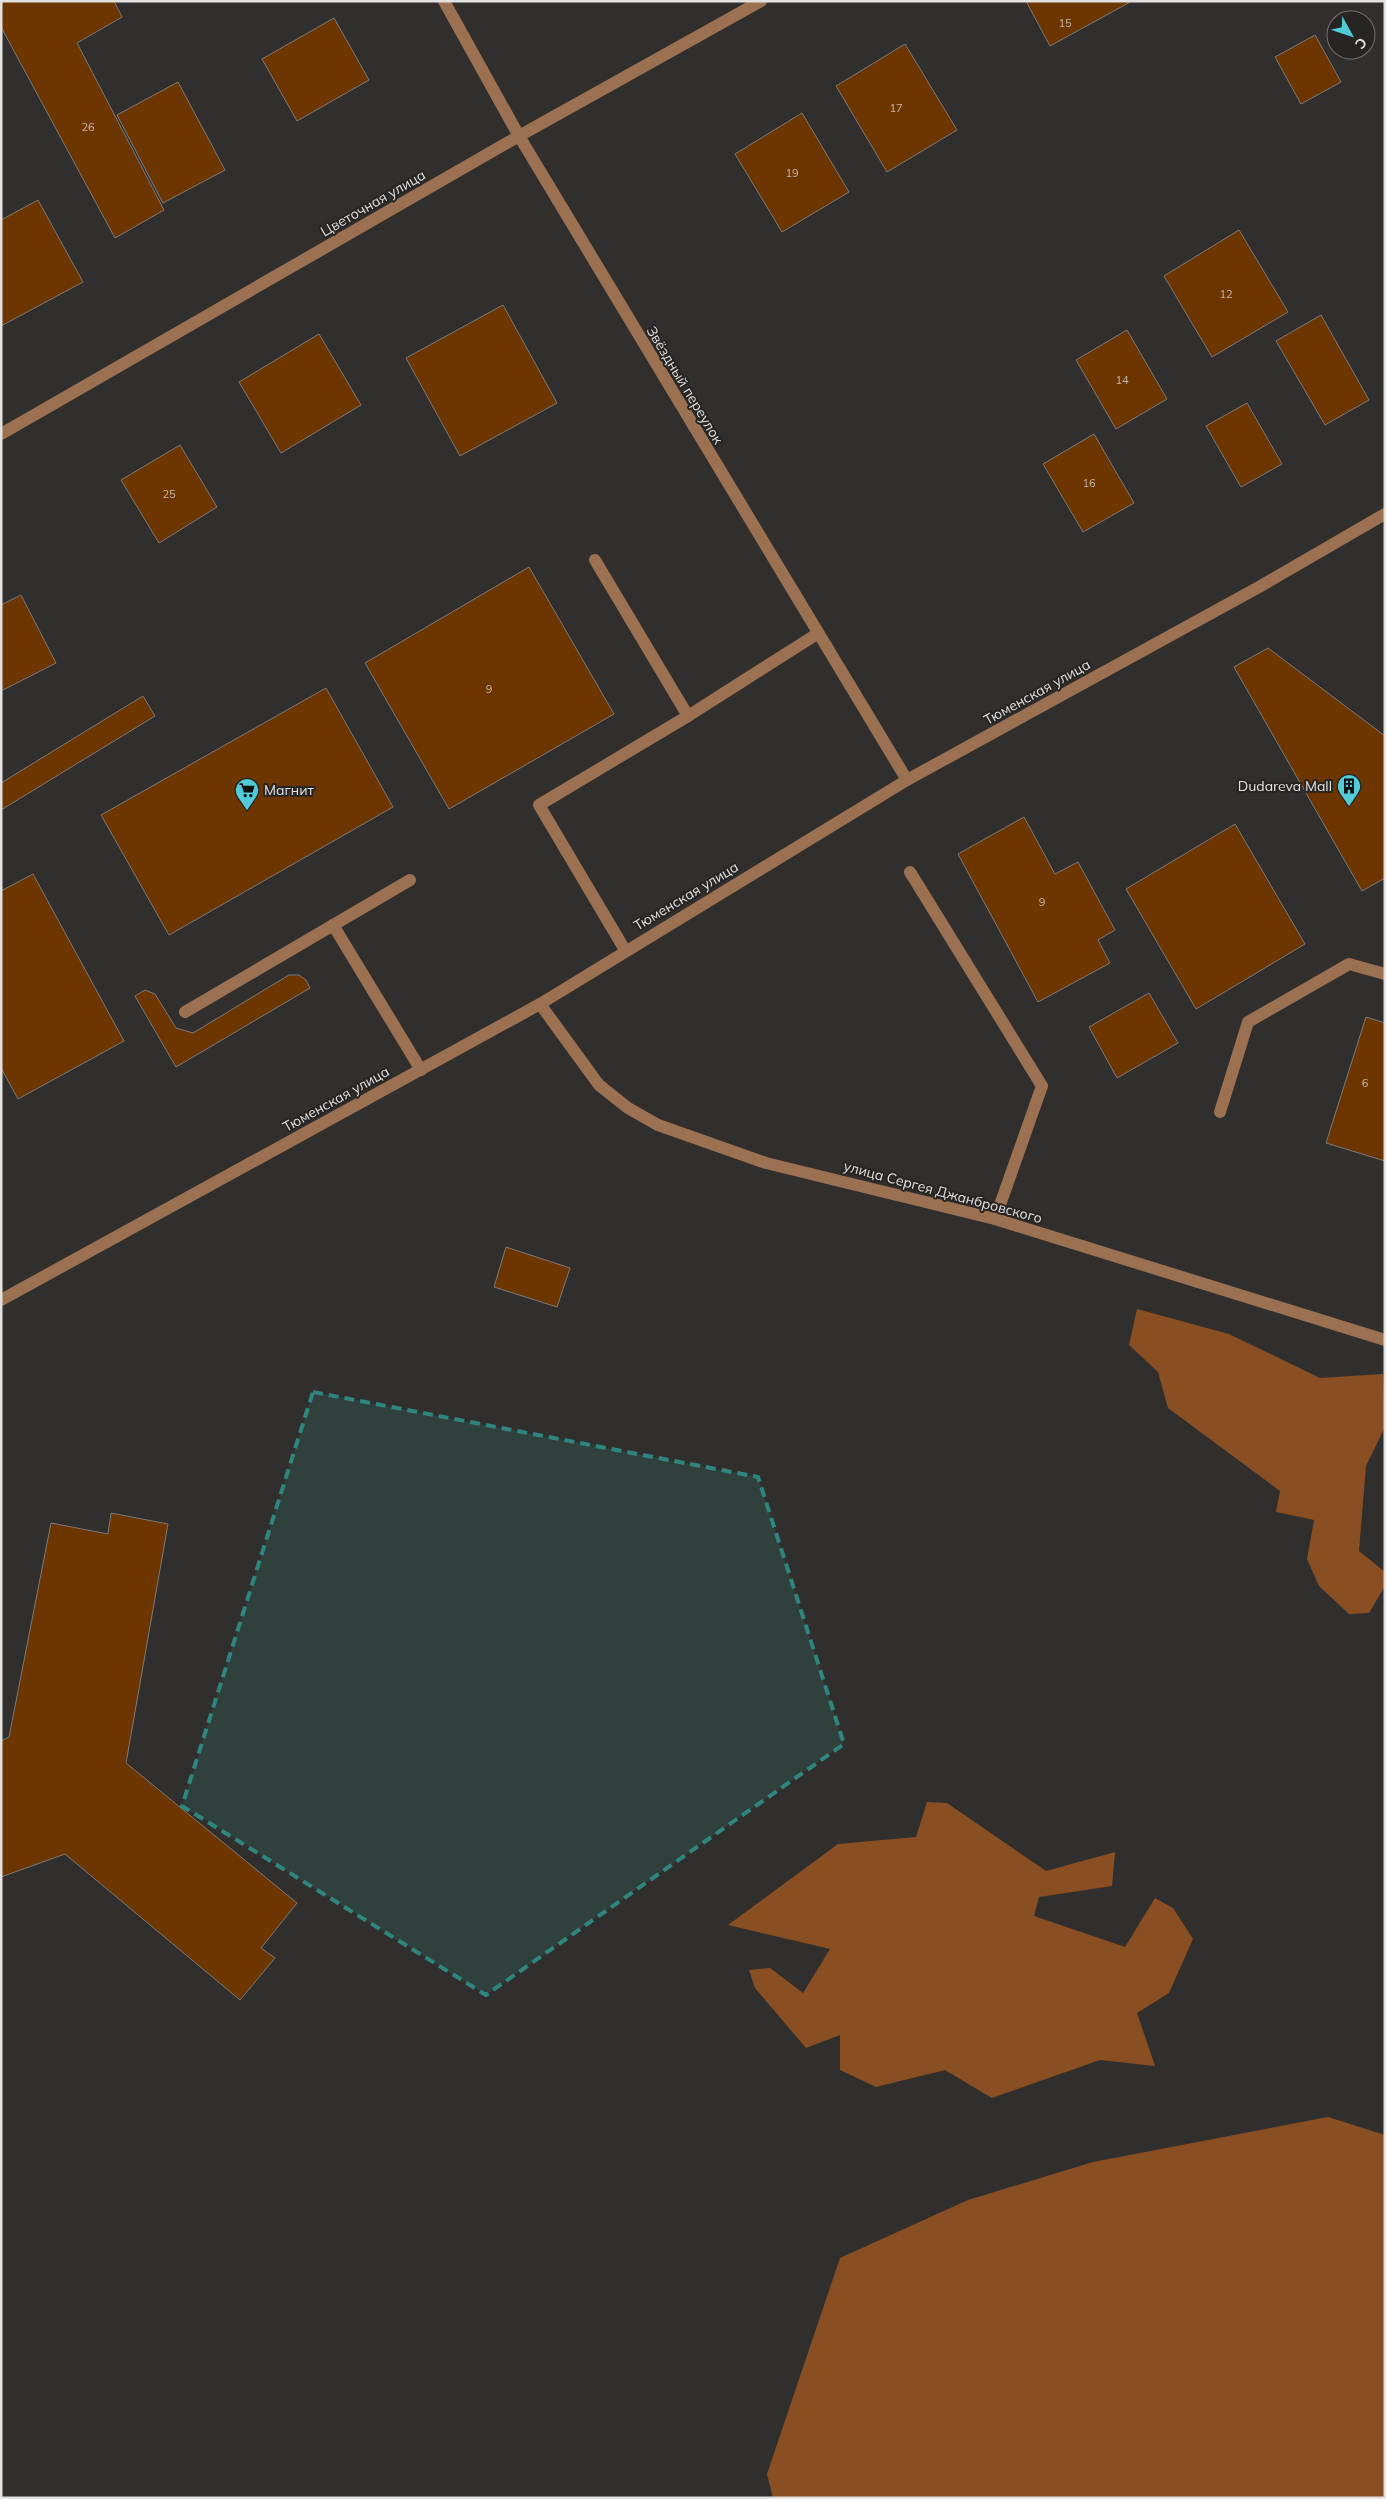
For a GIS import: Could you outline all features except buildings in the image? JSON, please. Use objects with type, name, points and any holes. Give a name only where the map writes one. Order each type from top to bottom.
[{"type":"street","name":"Звёздный переулок","points":[[444,1],[520,136],[817,634],[907,780]]},
{"type":"street","name":"Цветочная улица","points":[[1,434],[520,136],[761,1]]},
{"type":"street","name":"Тюменская улица","points":[[1,1300],[540,1004],[625,950],[907,780],[1259,587],[1385,514]]},
{"type":"street","points":[[595,560],[688,716]]},
{"type":"street","points":[[625,950],[539,805],[688,716],[817,634]]},
{"type":"street","points":[[910,872],[1042,1086],[995,1219]]},
{"type":"street","points":[[185,1012],[410,880]]},
{"type":"street","points":[[333,925],[421,1070]]},
{"type":"street","points":[[1220,1112],[1248,1022],[1349,964],[1385,974]]},
{"type":"street","name":"улица Сергея Джанбровского","points":[[540,1004],[599,1085],[628,1108],[658,1125],[766,1163],[995,1219],[1385,1340]]},
{"type":"highlighted area","points":[[313,1392],[758,1477],[844,1744],[486,1995],[182,1806]]},
{"type":"shaded area","points":[[1137,1309],[1229,1334],[1320,1378],[1383,1374],[1385,1427],[1366,1466],[1359,1551],[1385,1572],[1385,1586],[1369,1613],[1349,1614],[1319,1586],[1307,1559],[1314,1520],[1276,1512],[1280,1491],[1168,1408],[1158,1372],[1129,1345]]},
{"type":"shaded area","points":[[927,1802],[947,1803],[1046,1871],[1115,1852],[1112,1886],[1039,1897],[1034,1916],[1125,1947],[1155,1898],[1173,1908],[1193,1939],[1169,1993],[1137,2013],[1155,2066],[1100,2060],[992,2098],[945,2070],[876,2087],[840,2070],[840,2035],[806,2048],[755,1988],[749,1970],[770,1968],[803,1993],[830,1949],[728,1925],[838,1844],[916,1837]]},
{"type":"shaded area","points":[[1328,2117],[1385,2135],[1385,2498],[773,2498],[767,2474],[840,2258],[968,2200],[1093,2162]]},
{"type":"place","name":"Dudareva Mall","points":[[1349,807]]},
{"type":"place","name":"Магнит","points":[[247,811]]}]
